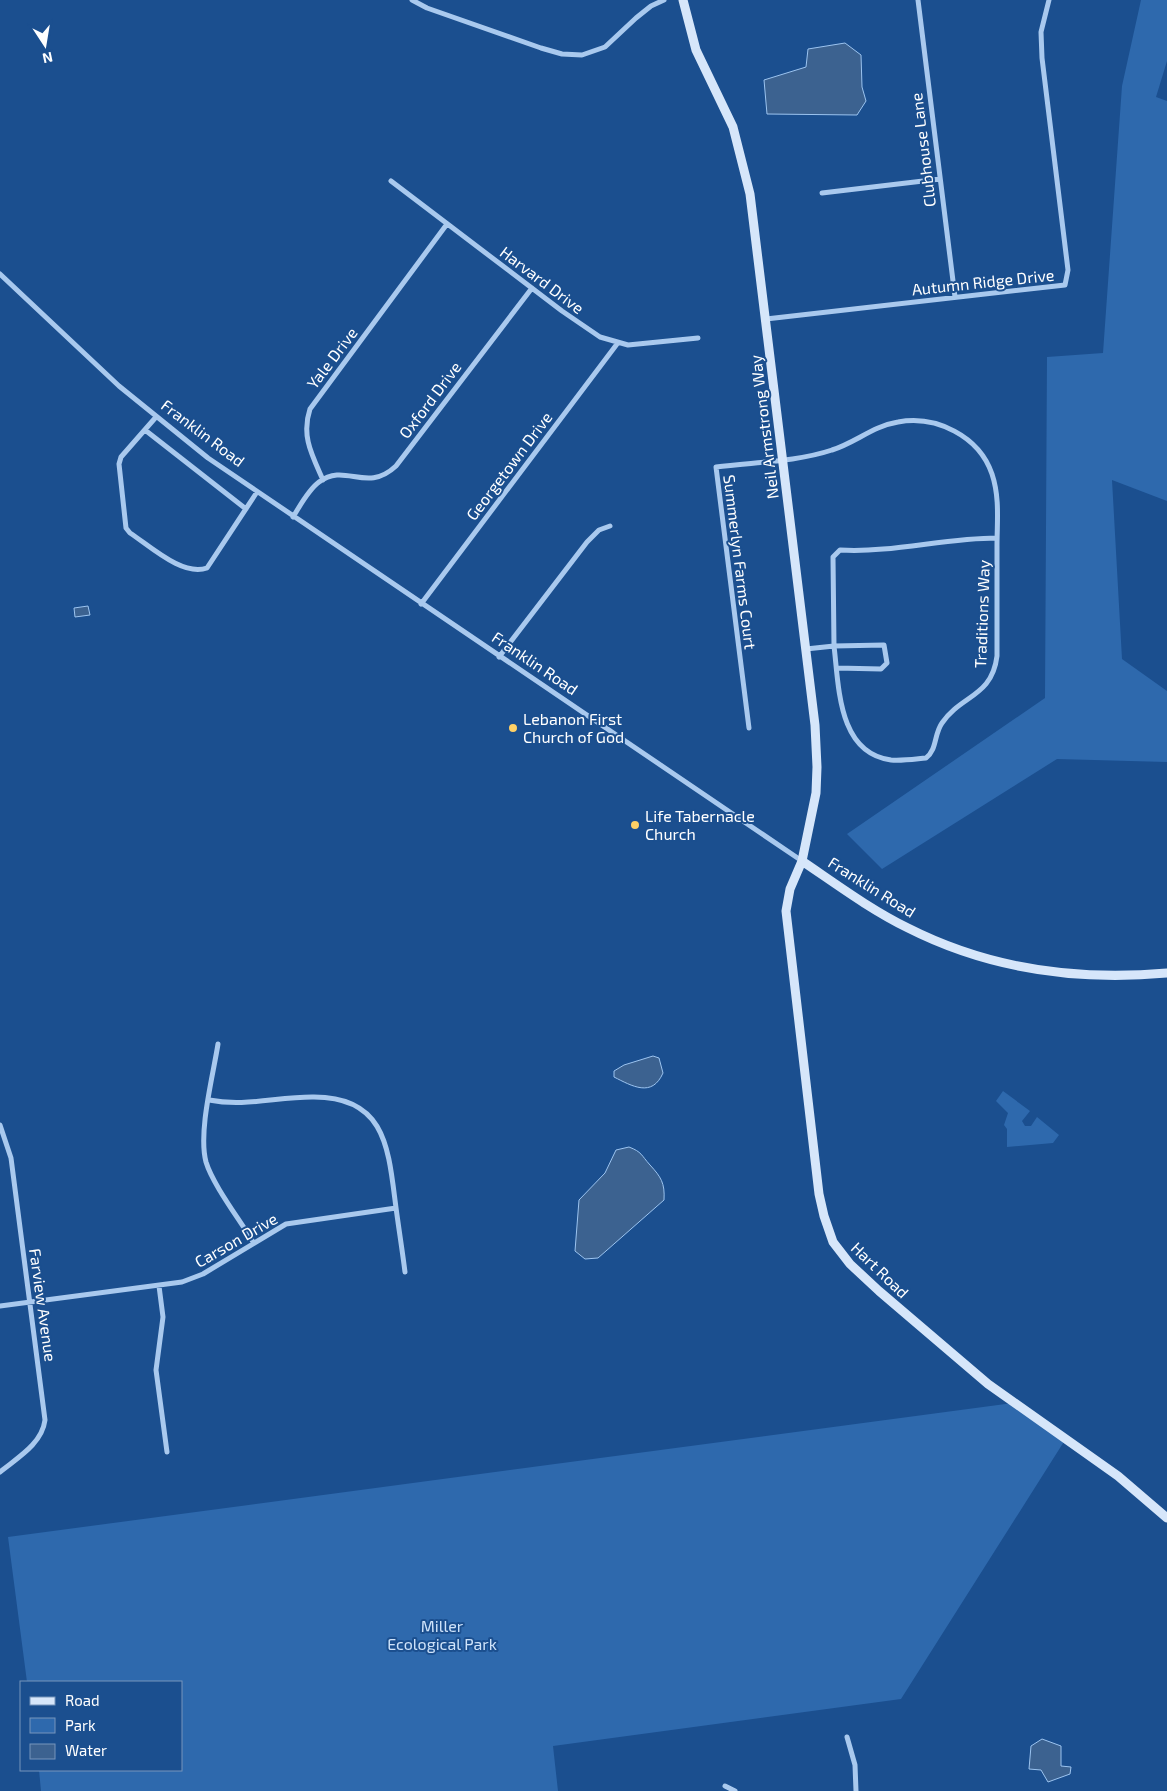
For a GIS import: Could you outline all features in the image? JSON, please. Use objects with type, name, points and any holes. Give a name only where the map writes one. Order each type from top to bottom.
[{"type":"main road","name":"Neil Armstrong Way","points":[[684,0],[696,50],[733,127],[742,156],[750,194],[815,725],[816,793],[802,861]]},
{"type":"main road","name":"Franklin Road","points":[[802,861],[892,919],[929,938],[998,962],[1054,972],[1116,976],[1167,973]]},
{"type":"main road","name":"Hart Road","points":[[802,861],[787,900],[787,933],[819,1194],[833,1242],[850,1264],[966,1366],[1013,1403],[1118,1476],[1167,1518]]},
{"type":"street","points":[[412,0],[436,12],[540,48],[562,54],[582,55],[605,47],[651,6],[664,0]]},
{"type":"street","name":"Clubhouse Lane","points":[[918,0],[955,296]]},
{"type":"street","name":"Autumn Ridge Drive","points":[[766,319],[1065,285],[1068,270],[1042,58],[1041,32],[1049,0]]},
{"type":"street","points":[[822,193],[940,179]]},
{"type":"street","name":"Harvard Drive","points":[[391,181],[587,329],[617,344],[646,345],[698,338]]},
{"type":"street","name":"Yale Drive","points":[[323,480],[306,435],[306,424],[310,409],[448,224]]},
{"type":"street","name":"Franklin Road","points":[[0,274],[73,345],[156,417],[208,458],[802,861]]},
{"type":"street","name":"Oxford Drive","points":[[323,480],[339,475],[372,479],[388,473],[399,462],[532,288]]},
{"type":"street","name":"Georgetown Drive","points":[[421,604],[617,344]]},
{"type":"street","points":[[156,417],[121,457],[119,464],[126,528],[130,533],[184,569],[198,571],[207,568],[257,492]]},
{"type":"street","name":"Traditions Way","points":[[783,459],[833,450],[889,424],[912,420],[934,422],[966,439],[980,453],[988,465],[997,497],[997,538],[997,656],[993,676],[944,720],[938,729],[930,755],[926,758],[891,760],[871,752],[855,739],[845,723],[834,646],[833,557],[840,550],[896,548],[940,541],[997,538]]},
{"type":"street","points":[[145,430],[246,509]]},
{"type":"street","name":"Summerlyn Farms Court","points":[[748,728],[716,467],[783,459]]},
{"type":"street","points":[[293,517],[313,488],[323,480]]},
{"type":"street","points":[[499,657],[587,542],[600,530],[610,526]]},
{"type":"street","points":[[806,649],[834,646],[884,646],[887,663],[881,669],[837,668]]},
{"type":"street","points":[[218,1044],[204,1134],[206,1163],[253,1242]]},
{"type":"street","points":[[209,1100],[246,1104],[326,1097],[353,1105],[375,1123],[386,1142],[405,1272]]},
{"type":"street","name":"Farview Avenue","points":[[0,1125],[11,1158],[44,1406],[44,1425],[37,1440],[29,1449],[0,1472]]},
{"type":"street","name":"Carson Drive","points":[[0,1306],[159,1286],[193,1279],[253,1242],[291,1222],[396,1208]]},
{"type":"street","points":[[159,1286],[163,1317],[156,1370],[167,1452]]},
{"type":"street","points":[[847,1737],[855,1765],[856,1791]]},
{"type":"street","points":[[725,1786],[735,1791]]},
{"type":"green space","points":[[1141,0],[1167,0],[1167,61],[1156,97],[1167,101],[1167,501],[1112,480],[1122,659],[1167,691],[1167,762],[1057,759],[882,869],[847,834],[1045,698],[1047,357],[1103,353],[1122,86]]},
{"type":"green space","points":[[1003,1091],[1030,1111],[1022,1121],[1025,1126],[1031,1126],[1037,1117],[1059,1135],[1053,1143],[1007,1147],[1007,1129],[1004,1125],[1008,1113],[996,1101]]},
{"type":"green space","name":"Miller Ecological Park","points":[[1013,1403],[1065,1440],[901,1699],[553,1746],[558,1791],[41,1791],[39,1771],[182,1771],[182,1681],[27,1681],[8,1537]]},
{"type":"water","points":[[845,43],[861,55],[862,87],[866,101],[857,115],[767,114],[764,80],[806,67],[808,49]]},
{"type":"water","points":[[88,606],[90,615],[75,617],[74,608]]},
{"type":"water","points":[[653,1056],[659,1058],[663,1073],[653,1085],[641,1088],[614,1077],[614,1071],[624,1065]]},
{"type":"water","points":[[629,1147],[641,1154],[660,1177],[664,1189],[664,1200],[598,1258],[585,1259],[575,1251],[579,1200],[605,1173],[616,1150]]},
{"type":"water","points":[[1042,1739],[1061,1746],[1061,1766],[1071,1767],[1070,1774],[1048,1782],[1041,1770],[1029,1769],[1031,1746]]},
{"type":"place","name":"Lebanon First Church of God","points":[[513,728]]},
{"type":"place","name":"Life Tabernacle Church","points":[[635,825]]}]
